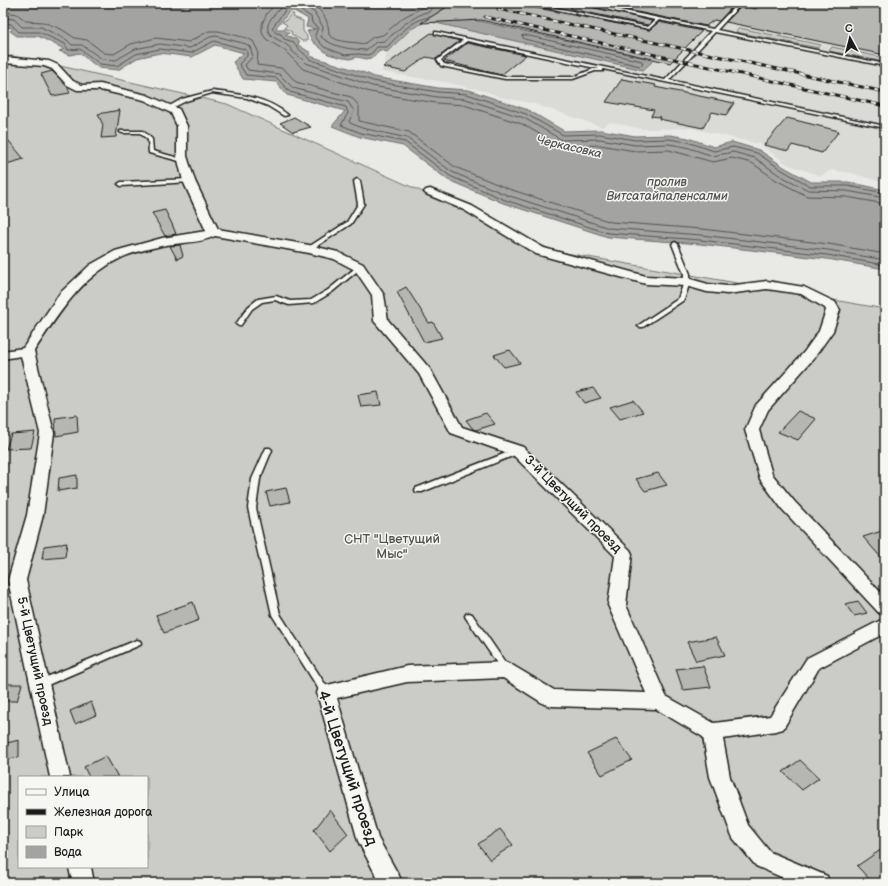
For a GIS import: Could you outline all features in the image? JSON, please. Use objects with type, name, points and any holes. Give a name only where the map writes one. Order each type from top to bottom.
[{"type":"street","points":[[3,60],[46,63],[55,67],[70,83],[80,88],[100,87],[147,98],[175,111],[182,126],[183,160],[189,181],[213,232],[207,235],[162,242],[119,254],[94,268],[65,296],[27,351],[3,355]]},
{"type":"street","points":[[430,192],[468,208],[540,251],[646,280],[687,282],[707,288],[727,290],[767,285],[804,291],[830,305],[833,310],[826,331],[809,355],[761,408],[752,430],[765,475],[788,505],[885,608]]},
{"type":"street","name":"3-й Цветущий проезд","points":[[213,232],[309,249],[338,256],[359,267],[378,295],[381,321],[425,372],[456,430],[518,451],[624,554],[617,605],[659,700]]},
{"type":"street","name":"5-й Цветущий проезд","points":[[27,351],[47,433],[35,515],[17,580],[60,776]]},
{"type":"street","points":[[326,693],[407,674],[506,670],[551,698],[659,700],[712,732],[776,722],[813,662],[885,625]]},
{"type":"street","name":"4-й Цветущий проезд","points":[[326,693],[368,841],[392,883]]},
{"type":"street","points":[[712,732],[720,777],[740,831],[763,859],[819,883]]},
{"type":"street","points":[[80,868],[83,883]]},
{"type":"lane","points":[[527,3],[649,28],[658,19]]},
{"type":"lane","points":[[579,3],[885,65]]},
{"type":"lane","points":[[666,81],[740,3]]},
{"type":"lane","points":[[436,32],[885,127]]},
{"type":"lane","points":[[467,39],[439,60],[443,65],[505,78],[573,78],[595,70],[612,69]]},
{"type":"lane","points":[[168,108],[184,100],[212,92],[248,97],[270,105],[286,115]]},
{"type":"lane","points":[[122,132],[141,132],[150,139],[151,152],[183,160]]},
{"type":"lane","points":[[121,184],[189,181]]},
{"type":"lane","points":[[309,249],[349,223],[361,204],[357,181]]},
{"type":"lane","points":[[641,326],[681,300],[687,282],[687,274],[676,244]]},
{"type":"lane","points":[[239,324],[250,308],[260,300],[276,298],[289,303],[312,302],[330,291],[359,267]]},
{"type":"lane","name":"4-й Цветущий проезд","points":[[268,450],[256,479],[252,508],[276,615],[326,693]]},
{"type":"lane","points":[[419,490],[518,451]]},
{"type":"lane","points":[[469,616],[506,670]]},
{"type":"lane","points":[[40,684],[137,643]]},
{"type":"shaded area","points":[[452,3],[885,3],[885,183],[851,173],[831,170],[821,176],[789,165],[759,144],[691,128],[642,129],[610,122],[602,127],[535,104],[500,97],[488,92],[450,83],[382,72],[387,52],[411,29],[427,21],[642,70],[653,60],[437,12]]},
{"type":"green space","points":[[291,14],[294,14],[293,17],[303,21],[303,31],[307,36],[307,41],[302,41],[291,34],[292,32],[284,28],[287,25],[282,22]]},
{"type":"green space","points":[[739,28],[821,45],[818,48],[736,32]]},
{"type":"green space","points":[[832,47],[885,58],[885,62],[829,51]]},
{"type":"green space","name":"СНТ \"Цветущий Мыс\"","points":[[12,56],[60,66],[227,104],[554,251],[885,309],[885,883],[3,883],[3,57]]},
{"type":"water","name":"пролив Витсатайпаленсалми","points":[[3,3],[452,3],[438,12],[654,60],[643,70],[427,21],[411,29],[387,52],[379,50],[374,57],[367,59],[357,57],[350,59],[328,54],[313,42],[307,31],[316,29],[306,27],[308,19],[294,11],[289,12],[276,28],[283,29],[289,33],[285,35],[296,39],[299,43],[298,45],[311,53],[310,56],[374,77],[438,88],[469,90],[528,110],[564,131],[601,130],[635,136],[670,135],[688,138],[714,147],[732,142],[759,150],[784,167],[811,182],[848,182],[885,190],[885,269],[827,259],[700,244],[608,237],[503,203],[448,180],[403,146],[360,137],[332,126],[345,111],[287,95],[276,82],[243,79],[233,62],[244,53],[215,45],[192,57],[160,53],[137,58],[118,70],[99,68],[79,53],[70,55],[59,51],[64,49],[38,36],[17,36],[10,31],[13,28],[3,28]]},
{"type":"building","points":[[463,3],[512,3],[649,30],[659,22],[702,31],[670,63],[481,20],[421,23],[452,4],[459,5]]},
{"type":"building","points":[[571,3],[652,21],[648,25],[571,9]]},
{"type":"building","points":[[593,3],[735,4],[719,21],[714,20],[706,26]]},
{"type":"building","points":[[762,3],[885,3],[885,55],[726,22],[742,6],[756,9]]},
{"type":"building","points":[[431,33],[460,41],[436,59],[426,57],[405,72],[383,67]]},
{"type":"building","points":[[467,43],[526,55],[501,75],[444,61]]},
{"type":"building","points":[[52,71],[67,86],[70,93],[52,96],[41,74]]},
{"type":"building","points":[[622,79],[656,85],[655,87],[734,103],[726,115],[712,112],[703,128],[659,119],[660,117],[651,116],[654,110],[606,102]]},
{"type":"building","points":[[120,110],[116,137],[101,138],[103,125],[98,114]]},
{"type":"building","points":[[294,117],[311,127],[293,132],[280,123]]},
{"type":"building","points":[[787,118],[839,131],[822,153],[792,145],[788,151],[764,145]]},
{"type":"building","points":[[3,134],[24,159],[3,165]]},
{"type":"building","points":[[165,210],[176,234],[165,236],[152,213]]},
{"type":"building","points":[[180,245],[183,256],[177,259],[170,246]]},
{"type":"building","points":[[406,287],[429,323],[433,322],[442,338],[424,342],[397,292]]},
{"type":"building","points":[[510,350],[520,363],[504,367],[494,355]]},
{"type":"building","points":[[593,388],[601,398],[584,403],[576,392]]},
{"type":"building","points":[[378,392],[381,405],[361,407],[358,395]]},
{"type":"building","points":[[633,400],[643,412],[620,419],[610,407]]},
{"type":"building","points":[[798,411],[816,419],[798,440],[778,432]]},
{"type":"building","points":[[486,413],[495,424],[476,430],[473,429],[466,420]]},
{"type":"building","points":[[77,415],[78,432],[56,436],[55,418]]},
{"type":"building","points":[[35,432],[31,448],[6,449],[11,434]]},
{"type":"building","points":[[658,473],[667,485],[645,491],[636,479]]},
{"type":"building","points":[[77,475],[77,488],[58,491],[59,478]]},
{"type":"building","points":[[286,488],[290,502],[270,506],[266,492]]},
{"type":"building","points":[[885,530],[885,562],[863,537]]},
{"type":"building","points":[[67,543],[65,557],[42,559],[44,546]]},
{"type":"building","points":[[858,601],[867,613],[854,616],[845,604]]},
{"type":"building","points":[[193,602],[199,620],[164,633],[156,615]]},
{"type":"building","points":[[716,637],[725,655],[696,661],[687,642]]},
{"type":"building","points":[[703,666],[711,687],[683,690],[676,669]]},
{"type":"building","points":[[3,684],[22,684],[17,701],[3,701]]},
{"type":"building","points":[[91,702],[96,715],[75,724],[70,711]]},
{"type":"building","points":[[616,739],[632,760],[602,775],[587,753]]},
{"type":"building","points":[[19,740],[19,757],[3,760],[3,744]]},
{"type":"building","points":[[106,756],[117,776],[88,776],[84,767]]},
{"type":"building","points":[[800,760],[819,778],[802,790],[783,772]]},
{"type":"building","points":[[330,810],[348,834],[330,851],[314,830]]},
{"type":"building","points":[[500,829],[513,845],[490,860],[478,844]]},
{"type":"building","points":[[885,847],[885,883],[873,883],[857,866]]},
{"type":"railway","points":[[498,9],[885,92]]},
{"type":"railway","points":[[485,17],[885,106]]},
{"type":"water label","name":"Черкасовка","points":[[569,147]]}]
